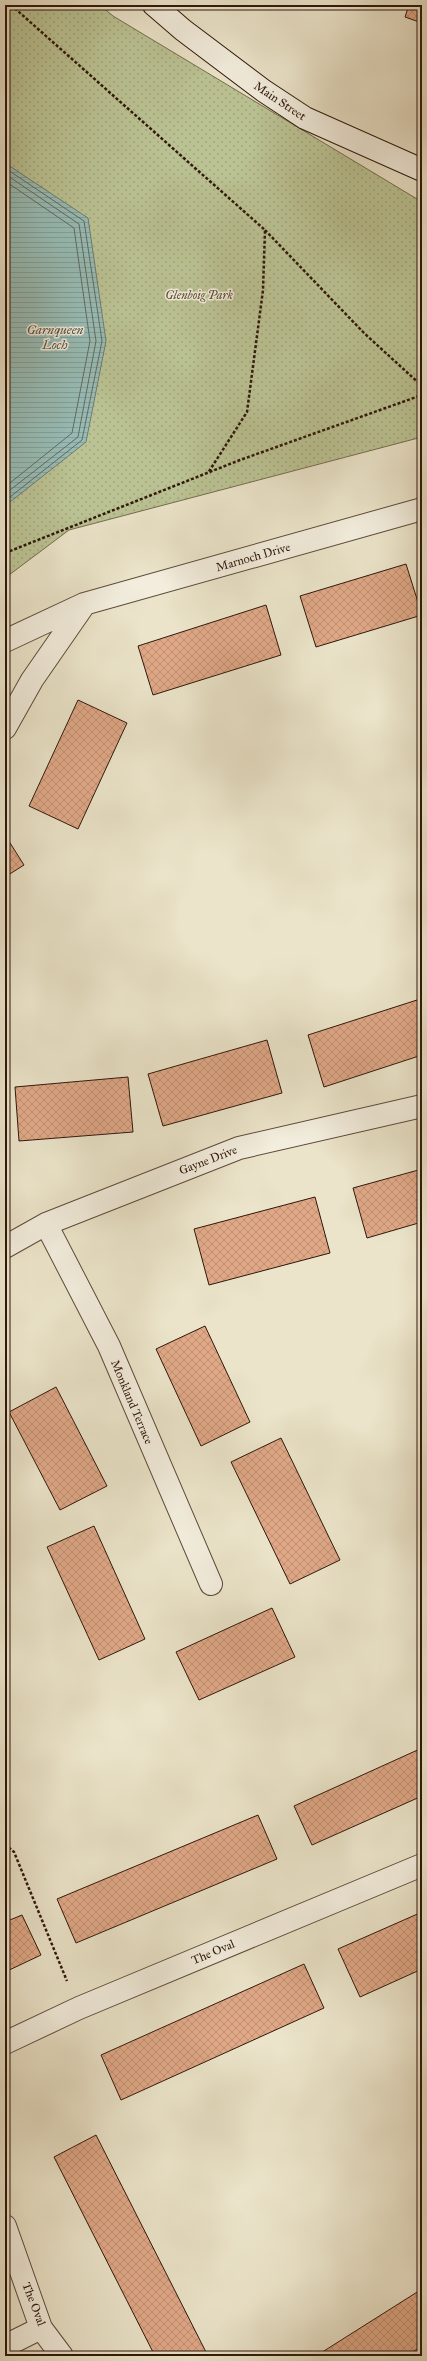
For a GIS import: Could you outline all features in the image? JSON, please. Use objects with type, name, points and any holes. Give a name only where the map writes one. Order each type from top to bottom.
[{"type":"street","name":"Main Street","points":[[154,5],[183,30],[264,91],[305,118],[412,168],[422,170]]},
{"type":"street","name":"Marnoch Drive","points":[[5,641],[84,604],[422,509]]},
{"type":"street","points":[[5,728],[32,680],[84,604]]},
{"type":"street","name":"Gayne Drive","points":[[5,1247],[46,1224],[240,1148],[422,1106]]},
{"type":"street","name":"Monkland Terrace","points":[[46,1224],[108,1346],[211,1584]]},
{"type":"street","name":"The Oval","points":[[5,2042],[79,2008],[422,1865]]},
{"type":"street","name":"The Oval","points":[[5,2226],[41,2328],[62,2356]]},
{"type":"street","points":[[5,2346],[41,2328]]},
{"type":"path","points":[[12,5],[265,230],[364,333],[422,386]]},
{"type":"path","points":[[208,473],[247,412],[263,290],[265,230]]},
{"type":"path","points":[[5,554],[208,473],[422,395]]},
{"type":"path","points":[[5,1844],[14,1852],[79,2008]]},
{"type":"green space","name":"Glenboig Park","points":[[5,5],[100,5],[113,16],[422,202],[422,437],[69,530],[5,578]]},
{"type":"water","name":"Garnqueen Loch","points":[[5,163],[88,218],[106,341],[86,442],[5,506]]},
{"type":"building","points":[[409,5],[422,5],[422,23],[405,17]]},
{"type":"building","points":[[406,564],[422,615],[316,647],[300,596]]},
{"type":"building","points":[[266,605],[281,655],[153,695],[138,646]]},
{"type":"building","points":[[78,700],[127,723],[78,829],[29,806]]},
{"type":"building","points":[[5,835],[24,865],[5,877]]},
{"type":"building","points":[[417,1000],[422,1014],[422,1055],[324,1087],[308,1035]]},
{"type":"building","points":[[267,1040],[282,1093],[163,1126],[148,1074]]},
{"type":"building","points":[[128,1077],[133,1132],[19,1141],[15,1087]]},
{"type":"building","points":[[422,1169],[422,1222],[367,1238],[353,1188]]},
{"type":"building","points":[[315,1197],[330,1253],[209,1285],[194,1229]]},
{"type":"building","points":[[205,1326],[250,1422],[201,1446],[156,1349]]},
{"type":"building","points":[[56,1387],[107,1486],[60,1510],[9,1412]]},
{"type":"building","points":[[281,1438],[340,1560],[290,1584],[231,1462]]},
{"type":"building","points":[[94,1526],[145,1639],[99,1660],[47,1547]]},
{"type":"building","points":[[272,1608],[295,1657],[199,1700],[176,1652]]},
{"type":"building","points":[[422,1748],[422,1796],[312,1845],[294,1806]]},
{"type":"building","points":[[258,1815],[277,1859],[76,1943],[57,1899]]},
{"type":"building","points":[[422,1912],[422,1969],[360,1997],[338,1949]]},
{"type":"building","points":[[22,1915],[41,1955],[5,1972],[5,1922]]},
{"type":"building","points":[[304,1964],[324,2008],[121,2100],[101,2055]]},
{"type":"building","points":[[96,2135],[208,2356],[155,2356],[54,2157]]},
{"type":"building","points":[[422,2289],[422,2346],[406,2356],[316,2356]]}]
